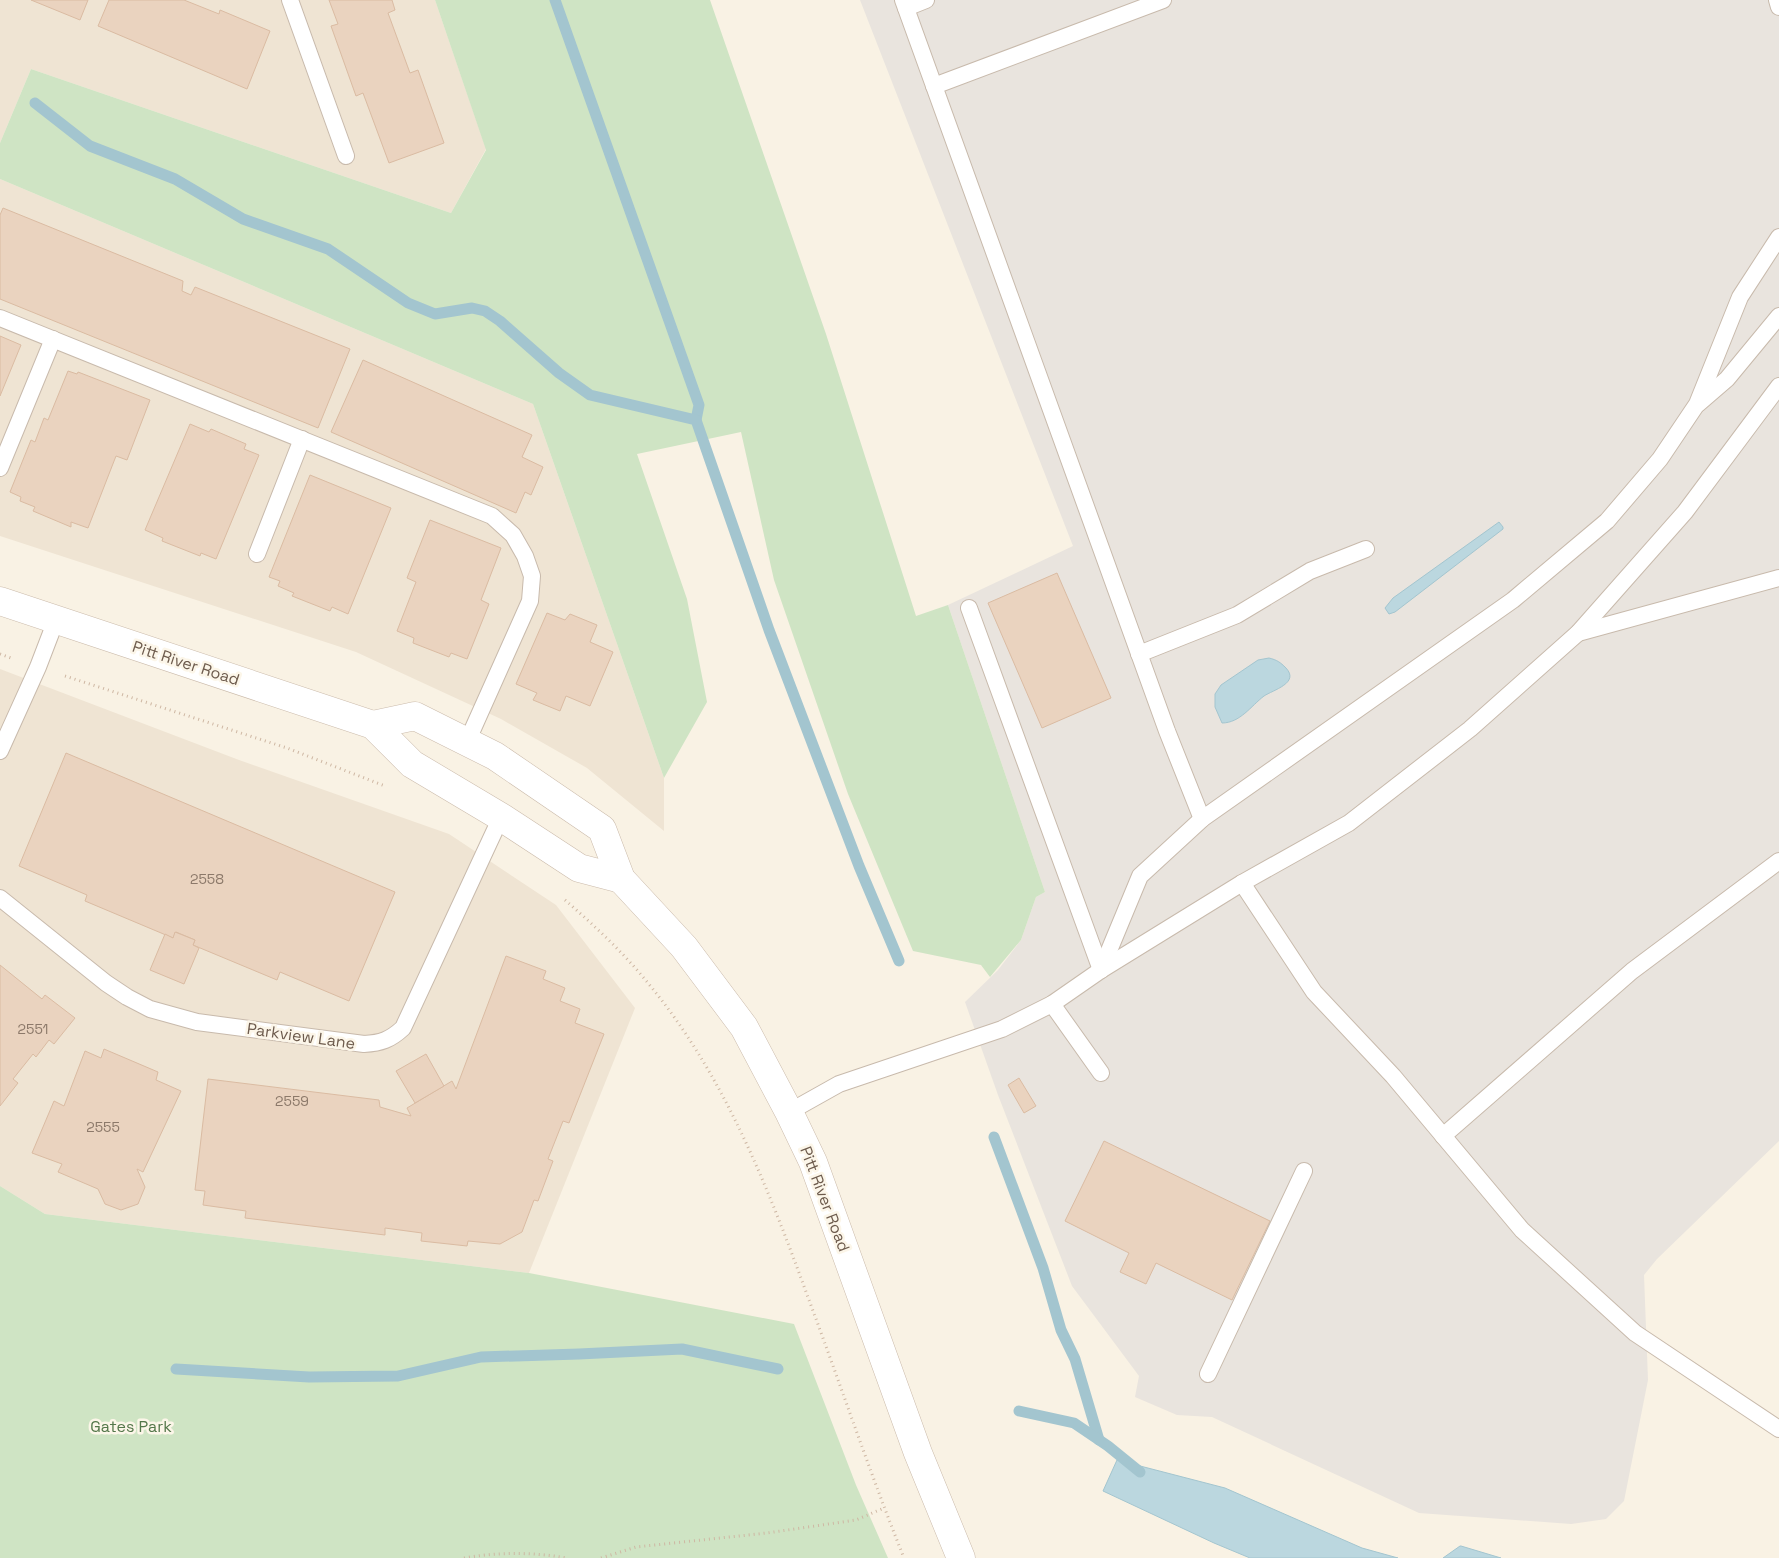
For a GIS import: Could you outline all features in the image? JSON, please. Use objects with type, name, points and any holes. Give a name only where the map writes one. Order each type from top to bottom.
[{"type":"main road","name":"Pitt River Road","points":[[0,601],[373,725],[412,764],[501,817],[579,868],[620,879]]},
{"type":"main road","name":"Pitt River Road","points":[[373,725],[414,716],[495,756],[602,830],[620,879],[684,947],[744,1027],[813,1162],[918,1453],[960,1558]]},
{"type":"lane","points":[[290,0],[346,156]]},
{"type":"lane","points":[[926,0],[904,4],[1167,731],[1202,819]]},
{"type":"lane","points":[[934,86],[1163,0]]},
{"type":"lane","points":[[1776,0],[1779,7]]},
{"type":"lane","points":[[1101,970],[1140,876],[1202,819],[1513,600],[1607,521],[1660,459],[1698,404],[1740,297],[1779,238]]},
{"type":"lane","points":[[1698,404],[1727,379],[1779,316]]},
{"type":"lane","points":[[0,318],[492,516],[513,535],[532,576],[530,601],[467,742]]},
{"type":"lane","points":[[0,468],[53,339]]},
{"type":"lane","points":[[789,1112],[839,1084],[1002,1029],[1052,1004],[1101,970],[1242,883],[1349,823],[1470,729],[1578,633],[1685,512],[1779,386]]},
{"type":"lane","points":[[257,554],[302,439]]},
{"type":"lane","points":[[1139,654],[1237,615],[1310,571],[1366,549]]},
{"type":"lane","points":[[1578,633],[1779,578]]},
{"type":"lane","points":[[969,608],[1101,970]]},
{"type":"lane","points":[[0,751],[38,667],[56,620]]},
{"type":"lane","name":"Parkview Lane","points":[[0,898],[106,983],[150,1009],[197,1022],[364,1044],[378,1043],[392,1038],[402,1028],[488,840],[501,817]]},
{"type":"lane","points":[[1443,1136],[1632,971],[1779,861]]},
{"type":"lane","points":[[1242,883],[1314,992],[1393,1076],[1522,1230],[1635,1333],[1779,1429]]},
{"type":"lane","points":[[1052,1004],[1101,1073]]},
{"type":"lane","points":[[1208,1374],[1304,1171]]},
{"type":"path","points":[[0,654],[287,748],[387,787]]},
{"type":"path","points":[[560,896],[608,939],[653,989],[695,1049],[725,1100],[754,1160],[787,1238],[884,1508],[904,1558]]},
{"type":"path","points":[[601,1558],[636,1546],[767,1533],[856,1520],[884,1508]]},
{"type":"path","points":[[464,1558],[493,1554],[523,1553],[567,1558]]},
{"type":"shaded area","points":[[0,0],[435,0],[486,149],[451,213],[31,69],[0,143]]},
{"type":"shaded area","points":[[860,0],[1779,0],[1779,1141],[1657,1259],[1644,1275],[1648,1380],[1624,1501],[1606,1519],[1571,1524],[1419,1513],[1212,1417],[1177,1415],[1135,1397],[1139,1376],[1072,1286],[998,1095],[965,1002],[998,970],[1021,940],[1036,897],[1045,892],[948,605],[1073,546]]},
{"type":"shaded area","points":[[0,179],[533,404],[664,778],[664,831],[587,768],[501,719],[356,652],[0,536]]},
{"type":"shaded area","points":[[0,669],[239,760],[449,834],[556,905],[635,1008],[529,1273],[45,1214],[0,1186]]},
{"type":"green space","points":[[435,0],[710,0],[826,334],[916,616],[948,605],[1045,892],[1036,897],[1021,940],[990,977],[981,965],[913,951],[848,794],[774,580],[741,432],[637,454],[687,599],[707,702],[664,778],[533,404],[0,179],[0,143],[31,69],[451,213],[486,150]]},
{"type":"green space","name":"Gates Park","points":[[0,1186],[45,1214],[529,1273],[794,1324],[856,1485],[888,1558],[0,1558]]},
{"type":"water","points":[[1499,522],[1503,529],[1395,612],[1389,614],[1385,608],[1393,598]]},
{"type":"water","points":[[1269,658],[1286,668],[1290,678],[1288,682],[1264,696],[1240,717],[1222,723],[1215,707],[1215,694],[1221,685],[1258,660]]},
{"type":"water","points":[[1117,1460],[1225,1488],[1362,1548],[1398,1558],[1250,1558],[1103,1491]]},
{"type":"water","points":[[1461,1546],[1501,1558],[1443,1558]]},
{"type":"building","points":[[31,0],[88,0],[80,20]]},
{"type":"building","points":[[109,0],[184,0],[219,14],[220,10],[270,31],[247,89],[98,26]]},
{"type":"building","points":[[329,0],[392,0],[395,10],[388,13],[410,73],[418,70],[444,143],[389,163],[363,93],[356,96],[331,26],[338,24]]},
{"type":"building","points":[[3,208],[183,281],[182,291],[191,295],[195,287],[350,349],[318,428],[0,299],[0,215]]},
{"type":"building","points":[[0,336],[21,345],[0,396]]},
{"type":"building","points":[[363,360],[532,435],[522,457],[543,467],[531,495],[525,492],[516,513],[331,432]]},
{"type":"building","points":[[68,371],[77,374],[78,372],[150,400],[127,460],[116,456],[88,528],[71,522],[71,527],[33,511],[35,507],[20,501],[21,497],[10,492],[31,440],[35,442],[44,418],[48,420]]},
{"type":"building","points":[[190,424],[209,432],[211,429],[246,444],[244,449],[259,455],[216,559],[201,553],[200,556],[162,541],[163,538],[145,530]]},
{"type":"building","points":[[310,475],[391,508],[348,614],[332,607],[330,611],[292,596],[294,593],[278,586],[280,581],[269,577]]},
{"type":"building","points":[[430,520],[501,548],[481,600],[489,604],[467,659],[451,653],[449,657],[413,643],[414,638],[397,631],[416,582],[407,578]]},
{"type":"building","points":[[1057,573],[1111,698],[1042,728],[988,603]]},
{"type":"building","points":[[547,613],[565,620],[570,614],[597,625],[590,642],[613,652],[590,706],[566,696],[560,711],[533,700],[537,693],[516,684]]},
{"type":"building","points":[[66,753],[395,892],[349,1001],[280,972],[277,980],[193,945],[195,940],[176,932],[173,938],[85,901],[87,895],[19,866]]},
{"type":"building","points":[[175,932],[195,940],[193,945],[199,948],[184,984],[150,970],[165,934],[173,938]]},
{"type":"building","points":[[506,956],[546,971],[543,979],[565,988],[560,1001],[580,1009],[575,1023],[604,1034],[569,1123],[563,1121],[548,1159],[553,1161],[538,1201],[534,1200],[522,1232],[500,1244],[468,1241],[467,1246],[421,1241],[422,1233],[385,1228],[385,1235],[245,1218],[246,1211],[203,1205],[205,1191],[195,1190],[208,1079],[379,1100],[380,1107],[411,1116],[407,1108],[452,1081],[456,1089]]},
{"type":"building","points":[[0,965],[42,999],[45,995],[75,1018],[54,1044],[49,1040],[36,1057],[33,1054],[13,1079],[18,1083],[0,1106]]},
{"type":"building","points":[[104,1049],[158,1072],[156,1080],[181,1091],[143,1172],[137,1169],[145,1187],[138,1204],[121,1210],[105,1204],[98,1189],[58,1172],[62,1164],[32,1153],[54,1101],[64,1106],[85,1051],[101,1058]]},
{"type":"building","points":[[426,1054],[444,1086],[415,1103],[396,1071]]},
{"type":"building","points":[[1019,1078],[1036,1106],[1024,1113],[1008,1085]]},
{"type":"building","points":[[1104,1141],[1270,1221],[1232,1300],[1156,1263],[1146,1284],[1120,1272],[1129,1253],[1065,1221]]},
{"type":"waterway","points":[[555,0],[699,405],[696,420]]},
{"type":"waterway","points":[[35,103],[90,146],[175,179],[243,219],[328,249],[408,303],[435,314],[472,308],[485,311],[500,321],[559,373],[590,395],[696,420],[769,630],[859,866],[899,961]]},
{"type":"waterway","points":[[994,1137],[1043,1268],[1061,1330],[1075,1359],[1099,1440]]},
{"type":"waterway","points":[[176,1369],[309,1377],[398,1376],[481,1357],[682,1349],[778,1369]]},
{"type":"waterway","points":[[1019,1411],[1074,1423],[1108,1446],[1140,1472]]}]
